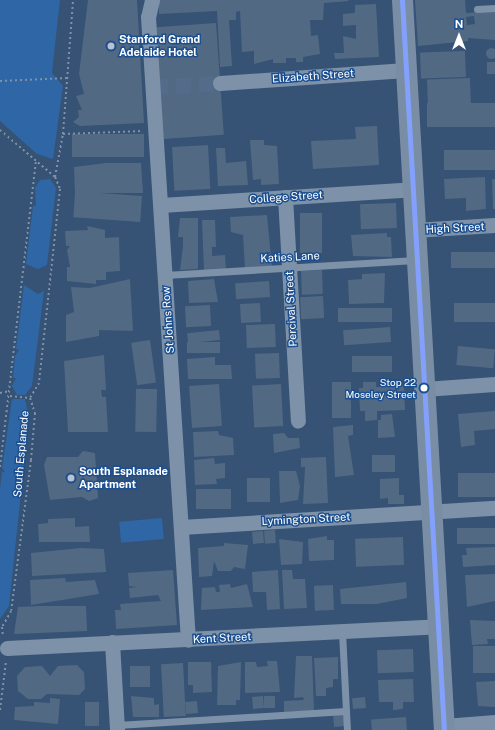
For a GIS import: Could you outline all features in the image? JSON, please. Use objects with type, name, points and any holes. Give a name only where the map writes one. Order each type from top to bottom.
[{"type":"street","name":"St Johns Row","points":[[152,0],[148,17],[147,79],[149,96],[157,131],[188,640]]},
{"type":"street","points":[[402,0],[414,230],[444,728],[495,722]]},
{"type":"street","name":"Elizabeth Street","points":[[220,83],[406,70]]},
{"type":"street","name":"College Street","points":[[161,205],[412,189]]},
{"type":"street","name":"Percival Street","points":[[285,197],[298,421]]},
{"type":"street","name":"High Street","points":[[414,230],[495,225]]},
{"type":"street","points":[[424,389],[495,384]]},
{"type":"street","name":"Lymington Street","points":[[181,526],[495,508]]},
{"type":"street","name":"Kent Street","points":[[7,648],[112,642],[188,640],[438,626]]},
{"type":"street","points":[[112,642],[117,727]]},
{"type":"lane","points":[[478,9],[495,8]]},
{"type":"lane","name":"Katies Lane","points":[[165,275],[416,260]]},
{"type":"lane","points":[[342,632],[347,730]]},
{"type":"lane","points":[[117,727],[346,711]]},
{"type":"path","points":[[0,130],[55,177],[63,134],[73,0]]},
{"type":"path","points":[[0,81],[68,78]]},
{"type":"path","points":[[63,134],[157,131]]},
{"type":"path","points":[[0,467],[36,162]]},
{"type":"path","name":"South Esplanade","points":[[0,710],[7,648],[2,627],[11,611],[31,460],[35,413],[30,398],[39,383],[60,189],[55,177]]},
{"type":"path","points":[[0,393],[10,391]]},
{"type":"path","points":[[9,396],[30,398]]},
{"type":"shaded area","points":[[0,0],[60,0],[52,73],[63,86],[53,159],[37,154],[0,121]]},
{"type":"shaded area","points":[[50,179],[56,188],[47,265],[38,269],[26,264],[33,206],[36,206],[35,188],[40,180]]},
{"type":"shaded area","points":[[24,285],[38,294],[44,291],[32,386],[25,395],[17,395],[12,386],[16,378],[13,378],[15,356],[19,350],[16,349]]},
{"type":"shaded area","points":[[12,399],[25,399],[29,418],[9,606],[0,619],[0,489],[2,472],[5,472],[2,468]]},
{"type":"shaded area","points":[[162,518],[164,539],[121,543],[119,522]]},
{"type":"building","name":"Stanford Grand Adelaide Hotel","points":[[88,0],[137,0],[144,123],[80,126],[73,122],[79,117],[78,110],[82,110],[76,96],[84,94],[79,74]]},
{"type":"building","points":[[159,0],[349,1],[324,3],[323,20],[310,20],[311,36],[318,35],[320,54],[303,57],[303,62],[296,62],[296,58],[286,58],[286,63],[273,63],[273,59],[254,64],[254,51],[242,52],[240,11],[236,12],[236,20],[229,20],[232,66],[220,67],[217,11],[159,14]]},
{"type":"building","points":[[415,0],[465,0],[466,13],[495,11],[495,40],[468,38],[468,41],[418,46]],"holes":[[[474,16],[475,24],[467,25],[466,17]]]},
{"type":"building","points":[[376,4],[379,57],[335,59],[334,53],[344,53],[343,36],[356,39],[356,25],[343,26],[343,14],[355,13],[355,5]]},
{"type":"building","points":[[216,23],[224,135],[160,139],[152,27]]},
{"type":"building","points":[[491,47],[495,49],[497,53],[495,57],[491,59],[487,57],[485,53],[487,49]]},
{"type":"building","points":[[465,51],[466,77],[421,79],[420,53]]},
{"type":"building","points":[[487,62],[495,62],[495,74],[487,74]]},
{"type":"building","points":[[470,78],[471,104],[428,105],[427,80]]},
{"type":"building","points":[[427,103],[495,103],[495,127],[427,127]]},
{"type":"building","points":[[377,126],[379,165],[313,169],[311,141],[356,139],[355,127]]},
{"type":"building","points":[[72,134],[144,134],[144,157],[72,157]]},
{"type":"building","points":[[250,140],[264,140],[264,145],[277,146],[279,184],[261,185],[261,179],[253,180]]},
{"type":"building","points":[[208,145],[210,189],[174,191],[172,147]]},
{"type":"building","points":[[216,148],[225,148],[226,163],[246,161],[248,185],[218,186]]},
{"type":"building","points":[[444,150],[495,150],[495,170],[444,170]]},
{"type":"building","points":[[106,163],[141,163],[143,193],[75,193],[74,167]]},
{"type":"building","points":[[485,177],[486,209],[466,211],[466,198],[445,199],[444,179]]},
{"type":"building","points":[[492,179],[495,179],[495,209],[493,209]]},
{"type":"building","points":[[75,191],[142,196],[140,222],[73,217]]},
{"type":"building","points":[[396,203],[397,228],[361,229],[360,204]]},
{"type":"building","points":[[300,213],[322,213],[322,253],[300,253]]},
{"type":"building","points":[[267,215],[272,268],[245,269],[243,235],[231,232],[230,217]]},
{"type":"building","points":[[180,218],[198,218],[198,269],[180,270],[183,237],[178,237]]},
{"type":"building","points":[[202,220],[215,220],[216,247],[212,247],[212,256],[225,255],[226,270],[204,271]]},
{"type":"building","points":[[87,226],[105,230],[105,238],[119,237],[120,271],[106,272],[106,280],[96,280],[96,284],[67,281],[67,267],[70,267],[67,250],[70,246],[66,246],[65,231],[88,230]]},
{"type":"building","points":[[387,233],[387,237],[391,237],[392,257],[353,256],[351,235]]},
{"type":"building","points":[[451,252],[495,252],[495,268],[451,268]]},
{"type":"building","points":[[322,270],[323,294],[302,295],[301,271]]},
{"type":"building","points":[[385,273],[384,303],[349,304],[348,280],[362,279],[362,274]]},
{"type":"building","points":[[130,279],[133,331],[99,330],[99,336],[66,342],[66,315],[74,312],[71,287],[90,288]]},
{"type":"building","points":[[214,279],[218,302],[189,303],[188,281]]},
{"type":"building","points":[[269,281],[270,297],[236,299],[235,283]]},
{"type":"building","points":[[323,296],[324,318],[301,319],[300,297]]},
{"type":"building","points":[[260,303],[261,322],[241,323],[240,304]]},
{"type":"building","points":[[454,303],[495,303],[495,322],[454,322]]},
{"type":"building","points":[[210,305],[211,326],[186,327],[185,306]]},
{"type":"building","points":[[338,308],[392,308],[392,322],[338,322]]},
{"type":"building","points":[[275,324],[276,347],[247,348],[246,325]]},
{"type":"building","points":[[390,327],[391,342],[344,345],[343,330]]},
{"type":"building","points":[[219,330],[220,340],[188,343],[187,333]]},
{"type":"building","points":[[150,340],[156,383],[137,385],[131,343]]},
{"type":"building","points":[[187,342],[220,342],[220,353],[187,353]]},
{"type":"building","points":[[458,346],[495,349],[493,368],[456,365]]},
{"type":"building","points":[[279,353],[280,378],[256,379],[255,354]]},
{"type":"building","points":[[104,355],[106,390],[101,390],[102,397],[106,397],[108,432],[68,432],[64,361]]},
{"type":"building","points":[[352,356],[392,356],[392,372],[352,372]]},
{"type":"building","points":[[215,357],[215,365],[231,365],[232,379],[188,379],[187,359]]},
{"type":"building","points":[[332,382],[351,382],[351,418],[332,418]]},
{"type":"building","points":[[363,382],[376,382],[376,387],[404,386],[405,410],[377,411],[377,420],[365,421],[365,411],[360,411],[359,388],[363,388]]},
{"type":"building","points":[[219,384],[222,426],[192,428],[189,386]]},
{"type":"building","points":[[281,384],[283,426],[254,427],[252,386]]},
{"type":"building","points":[[136,389],[157,389],[156,432],[135,432]]},
{"type":"building","points":[[495,411],[495,429],[474,431],[475,445],[461,447],[458,414]]},
{"type":"building","points":[[392,414],[395,437],[378,438],[378,420],[381,420],[381,415]]},
{"type":"building","points":[[353,425],[353,435],[348,436],[354,475],[335,477],[333,427]]},
{"type":"building","points":[[218,431],[219,435],[233,438],[234,455],[194,457],[193,432]]},
{"type":"building","points":[[284,433],[288,438],[299,438],[300,448],[274,453],[273,434]]},
{"type":"building","name":"South Esplanade Apartment","points":[[83,451],[95,453],[98,498],[89,501],[82,497],[50,500],[44,465],[47,457],[78,457]]},
{"type":"building","points":[[372,455],[395,455],[395,472],[372,472]]},
{"type":"building","points":[[326,457],[328,503],[303,504],[305,467],[301,467],[301,458]]},
{"type":"building","points":[[214,458],[215,464],[225,463],[225,478],[216,479],[217,484],[195,485],[194,460]]},
{"type":"building","points":[[279,471],[296,471],[300,486],[298,500],[280,503]]},
{"type":"building","points":[[458,473],[495,473],[495,497],[458,497]]},
{"type":"building","points":[[247,478],[270,478],[270,502],[247,502]]},
{"type":"building","points":[[399,478],[399,495],[404,495],[404,504],[388,504],[388,498],[380,499],[380,479]]},
{"type":"building","points":[[196,489],[231,489],[231,509],[196,509]]},
{"type":"building","points":[[75,518],[75,527],[89,526],[90,542],[39,542],[38,524],[48,523],[48,519]]},
{"type":"building","points":[[457,528],[495,528],[495,544],[457,544]]},
{"type":"building","points":[[275,530],[276,543],[265,544],[264,531]]},
{"type":"building","points":[[263,531],[264,543],[253,544],[252,532]]},
{"type":"building","points":[[327,536],[327,540],[334,540],[334,560],[309,561],[308,539]]},
{"type":"building","points":[[403,537],[404,565],[356,567],[355,539]]},
{"type":"building","points":[[279,539],[303,542],[302,564],[281,565]]},
{"type":"building","points":[[224,543],[248,545],[245,569],[234,567],[231,571],[218,571],[214,561],[212,576],[199,577],[198,548],[224,546]]},
{"type":"building","points":[[495,547],[495,565],[463,567],[462,555],[467,555],[466,548]]},
{"type":"building","points":[[81,548],[104,549],[106,572],[32,576],[31,553]]},
{"type":"building","points":[[173,570],[177,625],[116,629],[115,610],[121,610],[120,604],[161,601],[158,595],[130,598],[129,588],[136,587],[129,586],[128,573]]},
{"type":"building","points":[[278,570],[280,609],[267,610],[266,592],[253,592],[252,572]]},
{"type":"building","points":[[282,570],[292,570],[293,579],[305,579],[307,608],[284,609]]},
{"type":"building","points":[[495,574],[495,601],[467,607],[465,575]]},
{"type":"building","points":[[65,578],[66,582],[95,580],[99,594],[31,605],[30,580]]},
{"type":"building","points":[[406,582],[407,598],[377,604],[341,604],[340,589]]},
{"type":"building","points":[[230,584],[231,588],[247,584],[253,607],[201,610],[202,588],[215,587],[216,592],[220,592],[219,585]]},
{"type":"building","points":[[333,585],[334,610],[315,611],[314,586]]},
{"type":"building","points":[[86,606],[87,631],[14,634],[18,607]]},
{"type":"building","points":[[470,620],[495,621],[495,639],[487,639],[488,644],[472,645]]},
{"type":"building","points":[[473,646],[495,646],[495,673],[473,673]]},
{"type":"building","points":[[413,649],[414,672],[378,673],[377,650]]},
{"type":"building","points":[[296,656],[312,656],[314,711],[284,712],[284,701],[304,700],[303,697],[294,698]]},
{"type":"building","points":[[338,657],[338,679],[333,679],[333,687],[326,688],[326,696],[316,696],[314,658]]},
{"type":"building","points":[[267,661],[277,661],[280,692],[245,693],[245,662],[256,662],[257,667],[268,666]]},
{"type":"building","points":[[188,662],[211,662],[212,692],[193,693],[193,685],[188,685]]},
{"type":"building","points":[[241,662],[240,700],[236,700],[236,705],[217,705],[218,666]]},
{"type":"building","points":[[183,663],[186,716],[164,717],[161,664]]},
{"type":"building","points":[[77,665],[84,672],[85,689],[79,695],[47,694],[41,699],[28,699],[18,691],[17,676],[25,667],[42,666],[50,676],[58,666]]},
{"type":"building","points":[[130,666],[150,666],[150,687],[130,687]]},
{"type":"building","points":[[413,679],[414,702],[403,702],[403,709],[393,710],[393,702],[379,702],[378,680]]},
{"type":"building","points":[[495,681],[495,707],[478,706],[476,682]]},
{"type":"building","points":[[131,696],[154,698],[154,705],[159,704],[159,717],[133,717]]},
{"type":"building","points":[[263,696],[264,708],[253,709],[252,697]]},
{"type":"building","points":[[263,696],[264,708],[253,709],[252,697]]},
{"type":"building","points":[[365,697],[366,708],[353,709],[352,698]]},
{"type":"building","points":[[50,698],[60,699],[58,724],[14,720],[15,707],[34,706],[34,702],[50,703]]},
{"type":"building","points":[[197,701],[198,713],[186,714],[185,702]]},
{"type":"building","points":[[85,702],[99,702],[99,726],[85,726]]},
{"type":"building","points":[[344,714],[345,726],[334,727],[333,715]]},
{"type":"building","points":[[406,717],[407,730],[372,730],[371,719]]},
{"type":"tunnel","points":[[153,87],[220,83]]},
{"type":"transit line","points":[[402,0],[444,730]]},
{"type":"place","name":"Stanford Grand Adelaide Hotel","points":[[111,46]]},
{"type":"place","name":"Stop 22 Moseley Street","points":[[424,388]]},
{"type":"place","name":"South Esplanade Apartment","points":[[71,478]]}]
